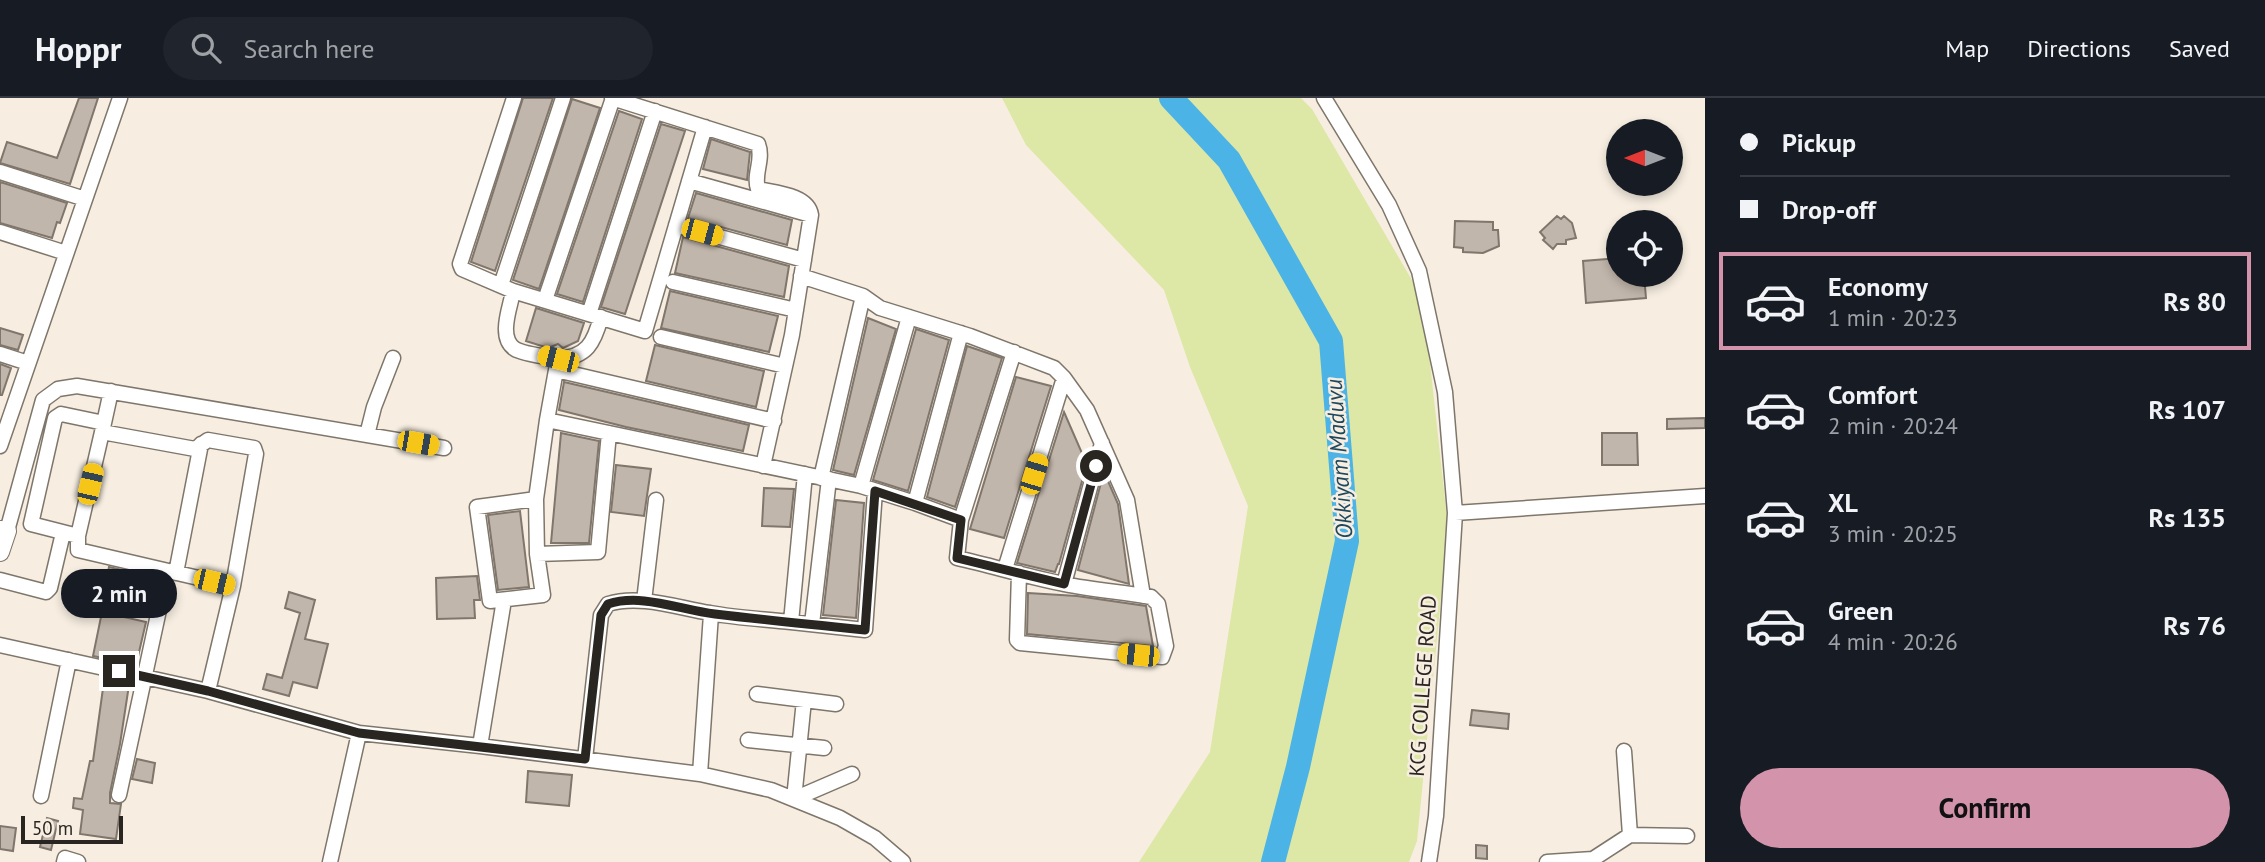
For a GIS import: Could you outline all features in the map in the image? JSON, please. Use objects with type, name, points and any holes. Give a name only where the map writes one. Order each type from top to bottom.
[{"type":"street","points":[[0,446],[4,423],[28,363],[120,98]]},
{"type":"street","points":[[514,98],[460,264],[463,269],[507,288],[645,331],[705,127]]},
{"type":"street","points":[[563,98],[507,288],[508,340],[515,349],[557,365],[774,421]]},
{"type":"street","points":[[545,300],[612,98],[758,144],[761,157],[756,180],[758,189],[803,201],[810,206],[811,215],[796,310],[763,466]]},
{"type":"street","name":"KCG COLLEGE ROAD","points":[[1324,98],[1389,205],[1419,271],[1445,392],[1455,513],[1436,816],[1429,862]]},
{"type":"street","points":[[536,499],[477,507],[490,601],[543,595],[537,554],[536,499],[557,365],[589,348],[596,337],[595,315],[655,111]]},
{"type":"street","points":[[0,172],[85,199]]},
{"type":"street","points":[[689,181],[811,215]]},
{"type":"street","points":[[676,225],[804,260]]},
{"type":"street","points":[[0,232],[66,253]]},
{"type":"street","points":[[801,276],[863,296],[880,308],[1054,368],[1087,410],[1126,500],[1143,596]]},
{"type":"street","points":[[673,282],[796,310]]},
{"type":"street","points":[[813,620],[825,479],[863,296]]},
{"type":"street","points":[[585,759],[601,615],[608,604],[620,600],[644,601],[711,614],[791,622],[813,620],[865,630],[868,489],[909,317]]},
{"type":"street","points":[[915,503],[961,334]]},
{"type":"street","points":[[661,337],[785,366]]},
{"type":"street","points":[[1014,352],[961,520],[957,558],[1012,571],[1064,584],[1151,597],[1158,604],[1166,646],[1161,657],[1020,643],[1017,640],[1012,571],[1064,378]]},
{"type":"street","points":[[0,354],[28,363]]},
{"type":"street","points":[[367,435],[393,358]]},
{"type":"street","points":[[0,552],[43,400],[58,389],[77,386],[111,391],[443,448]]},
{"type":"street","points":[[111,391],[78,536],[78,550],[233,586]]},
{"type":"street","points":[[78,536],[31,524],[55,418],[61,414],[103,428],[195,449],[208,440],[254,448],[256,454],[233,586],[208,691]]},
{"type":"street","points":[[547,420],[868,489],[961,520]]},
{"type":"street","points":[[537,554],[598,552],[609,433]]},
{"type":"street","points":[[1064,584],[1102,443]]},
{"type":"street","points":[[176,573],[201,444]]},
{"type":"street","points":[[791,622],[805,474]]},
{"type":"street","points":[[1455,513],[1705,496]]},
{"type":"street","points":[[644,601],[656,500]]},
{"type":"street","points":[[0,580],[46,592],[50,588],[63,533]]},
{"type":"street","points":[[480,746],[504,600]]},
{"type":"street","points":[[119,795],[159,610]]},
{"type":"street","points":[[700,774],[711,614]]},
{"type":"street","points":[[0,645],[208,691],[359,733],[700,774],[771,790],[840,818],[875,838],[903,862]]},
{"type":"street","points":[[41,796],[69,660]]},
{"type":"street","points":[[757,694],[836,704]]},
{"type":"street","points":[[794,799],[804,700]]},
{"type":"street","points":[[330,862],[359,733]]},
{"type":"street","points":[[748,740],[824,748]]},
{"type":"street","points":[[1624,751],[1630,835]]},
{"type":"street","points":[[794,799],[852,774]]},
{"type":"street","points":[[1547,862],[1593,860],[1630,835],[1687,835]]},
{"type":"street","points":[[64,862],[65,858],[78,862]]},
{"type":"green space","points":[[1002,98],[1301,98],[1312,109],[1423,299],[1448,527],[1417,841],[1409,862],[1139,862],[1210,752],[1248,506],[1190,367],[1164,290],[1026,145]]},
{"type":"building","points":[[79,98],[98,98],[70,184],[0,163],[7,142],[57,158]]},
{"type":"building","points":[[523,98],[553,98],[495,271],[471,262]]},
{"type":"building","points":[[572,99],[600,108],[539,289],[513,280]]},
{"type":"building","points":[[619,111],[642,119],[583,302],[557,294]]},
{"type":"building","points":[[661,124],[685,131],[625,314],[601,307]]},
{"type":"building","points":[[711,139],[750,152],[747,180],[703,169]]},
{"type":"building","points":[[0,182],[67,203],[52,238],[0,223]]},
{"type":"building","points":[[696,193],[792,220],[787,245],[688,218]]},
{"type":"building","points":[[1557,216],[1561,219],[1564,216],[1572,223],[1576,238],[1566,240],[1566,244],[1557,244],[1553,249],[1543,240],[1545,238],[1540,232]]},
{"type":"building","points":[[1455,221],[1493,222],[1493,230],[1498,230],[1499,246],[1483,253],[1463,252],[1463,248],[1454,247]]},
{"type":"building","points":[[683,237],[789,266],[784,297],[675,273]]},
{"type":"building","points":[[1606,259],[1606,287],[1645,287],[1646,298],[1586,303],[1583,261]]},
{"type":"building","points":[[670,291],[778,316],[769,352],[661,328]]},
{"type":"building","points":[[536,308],[584,323],[578,341],[563,348],[558,344],[548,348],[526,341]]},
{"type":"building","points":[[868,318],[896,329],[854,475],[833,470]]},
{"type":"building","points":[[0,328],[23,335],[18,350],[0,345]]},
{"type":"building","points":[[916,329],[949,340],[908,491],[873,480]]},
{"type":"building","points":[[655,345],[764,371],[756,407],[646,381]]},
{"type":"building","points":[[967,346],[1002,358],[955,507],[927,497]]},
{"type":"building","points":[[0,364],[11,368],[2,395],[0,395]]},
{"type":"building","points":[[1016,377],[1051,386],[1004,538],[970,529]]},
{"type":"building","points":[[564,382],[749,425],[743,451],[559,410]]},
{"type":"building","points":[[1064,412],[1085,460],[1081,473],[1084,474],[1055,572],[1017,563]]},
{"type":"building","points":[[1705,418],[1705,428],[1667,429],[1667,419]]},
{"type":"building","points":[[561,433],[599,441],[589,543],[551,543]]},
{"type":"building","points":[[1602,433],[1637,433],[1638,465],[1602,465]]},
{"type":"building","points":[[616,465],[651,469],[644,516],[611,512]]},
{"type":"building","points":[[1102,479],[1108,481],[1118,504],[1129,584],[1078,570]]},
{"type":"building","points":[[764,488],[794,489],[790,527],[762,526]]},
{"type":"building","points":[[836,500],[864,503],[856,618],[823,615]]},
{"type":"building","points":[[520,511],[529,587],[498,590],[488,515]]},
{"type":"building","points":[[109,567],[157,578],[155,592],[106,582]]},
{"type":"building","points":[[477,576],[480,600],[474,600],[475,618],[437,619],[436,578]]},
{"type":"building","points":[[289,592],[315,600],[305,639],[328,644],[317,688],[293,682],[289,696],[263,689],[267,674],[282,678],[300,613],[285,608]]},
{"type":"building","points":[[1028,593],[1077,596],[1146,606],[1153,646],[1027,634]]},
{"type":"building","points":[[102,612],[146,622],[136,665],[93,656]]},
{"type":"building","points":[[104,681],[129,685],[110,793],[110,803],[121,804],[116,839],[80,834],[83,810],[73,808],[74,798],[82,799],[90,761],[93,761]]},
{"type":"building","points":[[1472,710],[1509,714],[1508,729],[1470,725]]},
{"type":"building","points":[[137,759],[155,763],[152,783],[132,779]]},
{"type":"building","points":[[528,771],[572,775],[569,806],[526,802]]},
{"type":"building","points":[[47,818],[58,821],[51,850],[40,847]]},
{"type":"building","points":[[0,826],[16,828],[13,851],[0,849]]},
{"type":"building","points":[[1476,845],[1487,846],[1487,859],[1476,858]]},
{"type":"waterway","name":"Okkiyam Maduvu","points":[[1171,98],[1229,160],[1331,341],[1347,541],[1298,767],[1273,862]]},
{"type":"route","points":[[119,671],[208,691],[359,733],[585,759],[601,615],[608,604],[620,600],[644,601],[711,614],[865,630],[875,491],[961,520],[957,558],[1064,584],[1096,466]]}]
